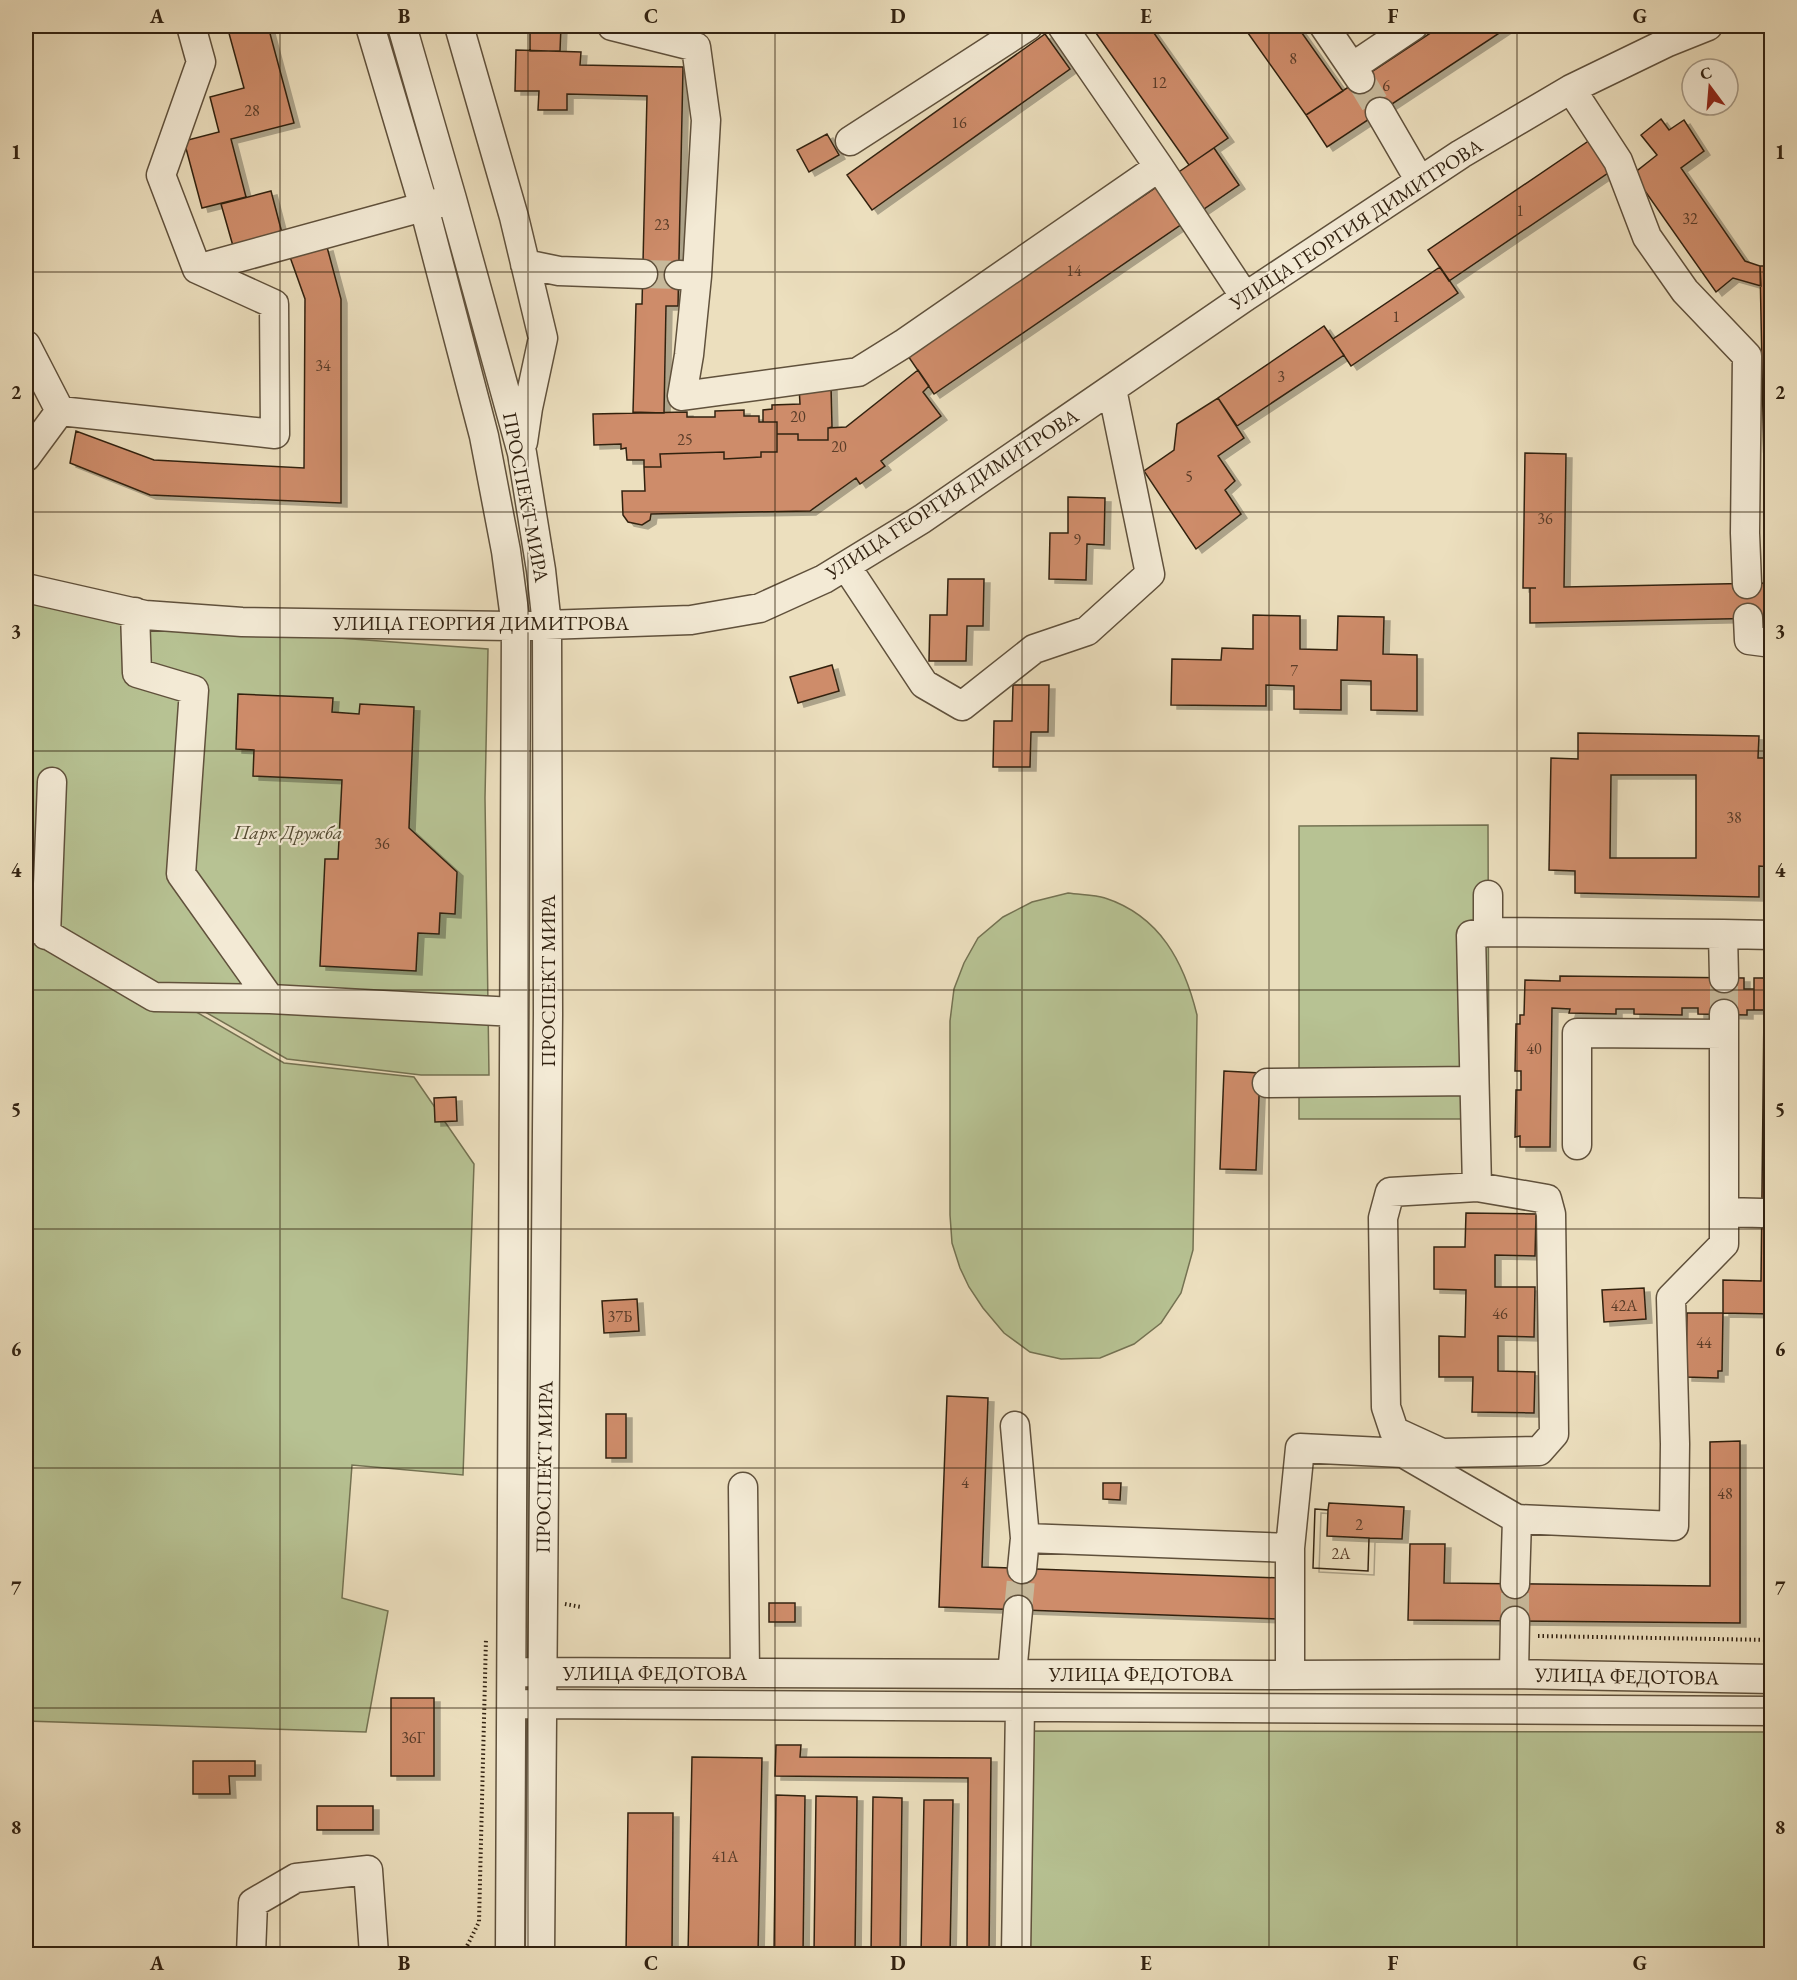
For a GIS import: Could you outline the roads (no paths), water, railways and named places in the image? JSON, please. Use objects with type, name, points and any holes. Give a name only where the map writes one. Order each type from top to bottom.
[{"type":"street","points":[[60,411],[275,434],[274,303],[197,269],[161,175],[201,63],[191,26]]},
{"type":"street","name":"ПРОСПЕКТ МИРА","points":[[370,26],[424,207],[484,436],[506,551],[516,626],[510,1954]]},
{"type":"street","name":"ПРОСПЕКТ МИРА","points":[[402,26],[522,453],[541,570],[547,625],[548,1026],[540,1954]]},
{"type":"street","points":[[459,26],[514,217],[543,338],[528,408],[522,453]]},
{"type":"street","points":[[612,26],[696,47],[706,120],[688,276],[689,355],[682,396],[858,372],[903,344],[1159,167]]},
{"type":"street","points":[[850,141],[1028,26]]},
{"type":"street","points":[[1062,26],[1245,297]]},
{"type":"street","points":[[1324,26],[1356,73],[1413,26]]},
{"type":"street","name":"УЛИЦА ГЕОРГИЯ ДИМИТРОВА","points":[[26,588],[145,615],[242,622],[516,626],[691,620],[760,608],[824,579],[922,519],[1245,297],[1461,154],[1570,88],[1708,26]]},
{"type":"street","points":[[1570,88],[1618,161],[1647,237],[1685,291],[1748,356],[1745,533],[1747,584]]},
{"type":"street","points":[[1380,112],[1420,181]]},
{"type":"street","points":[[197,269],[452,199]]},
{"type":"street","points":[[525,264],[559,271],[643,274]]},
{"type":"street","points":[[26,345],[60,411]]},
{"type":"street","points":[[846,566],[924,684],[962,706],[1034,649],[1087,631],[1150,574],[1112,389]]},
{"type":"street","points":[[26,458],[60,411]]},
{"type":"street","points":[[135,612],[136,673],[194,690],[181,874],[270,999]]},
{"type":"street","points":[[1748,618],[1749,640],[1772,644]]},
{"type":"street","points":[[52,782],[36,928],[154,997],[270,999],[514,1012]]},
{"type":"street","points":[[1488,895],[1488,932]]},
{"type":"street","points":[[1477,1187],[1471,935],[1488,932],[1772,935]]},
{"type":"street","points":[[1724,934],[1724,978]]},
{"type":"street","points":[[1290,1675],[1290,1548],[1300,1448],[1402,1453],[1517,1519],[1674,1526],[1675,1444],[1671,1298],[1724,1244],[1724,1024],[1577,1033],[1577,1145]]},
{"type":"street","points":[[1267,1083],[1474,1081]]},
{"type":"street","points":[[1477,1187],[1547,1199],[1551,1214],[1554,1434],[1539,1451],[1442,1453],[1394,1431],[1386,1407],[1383,1218],[1390,1192],[1477,1187]]},
{"type":"street","points":[[1724,1212],[1762,1213]]},
{"type":"street","points":[[1015,1426],[1025,1538],[1022,1569]]},
{"type":"street","points":[[743,1487],[745,1673]]},
{"type":"street","points":[[1515,1584],[1517,1519]]},
{"type":"street","points":[[1025,1538],[1290,1548]]},
{"type":"street","points":[[1012,1674],[1018,1610]]},
{"type":"street","points":[[1514,1674],[1515,1629]]},
{"type":"street","name":"УЛИЦА ФЕДОТОВА","points":[[511,1672],[1514,1674],[1772,1679]]},
{"type":"street","points":[[511,1704],[1772,1712]]},
{"type":"street","points":[[1017,1954],[1020,1707]]},
{"type":"street","points":[[251,1954],[253,1903],[296,1878],[368,1870],[374,1954]]},
{"type":"tunnel","points":[[1360,79],[1380,112]]},
{"type":"tunnel","points":[[643,274],[679,275]]},
{"type":"tunnel","points":[[1724,978],[1724,1014]]},
{"type":"tunnel","points":[[1018,1610],[1022,1569]]},
{"type":"tunnel","points":[[1515,1584],[1515,1621]]},
{"type":"park label","name":"Парк Дружба","points":[[288,832]]}]
